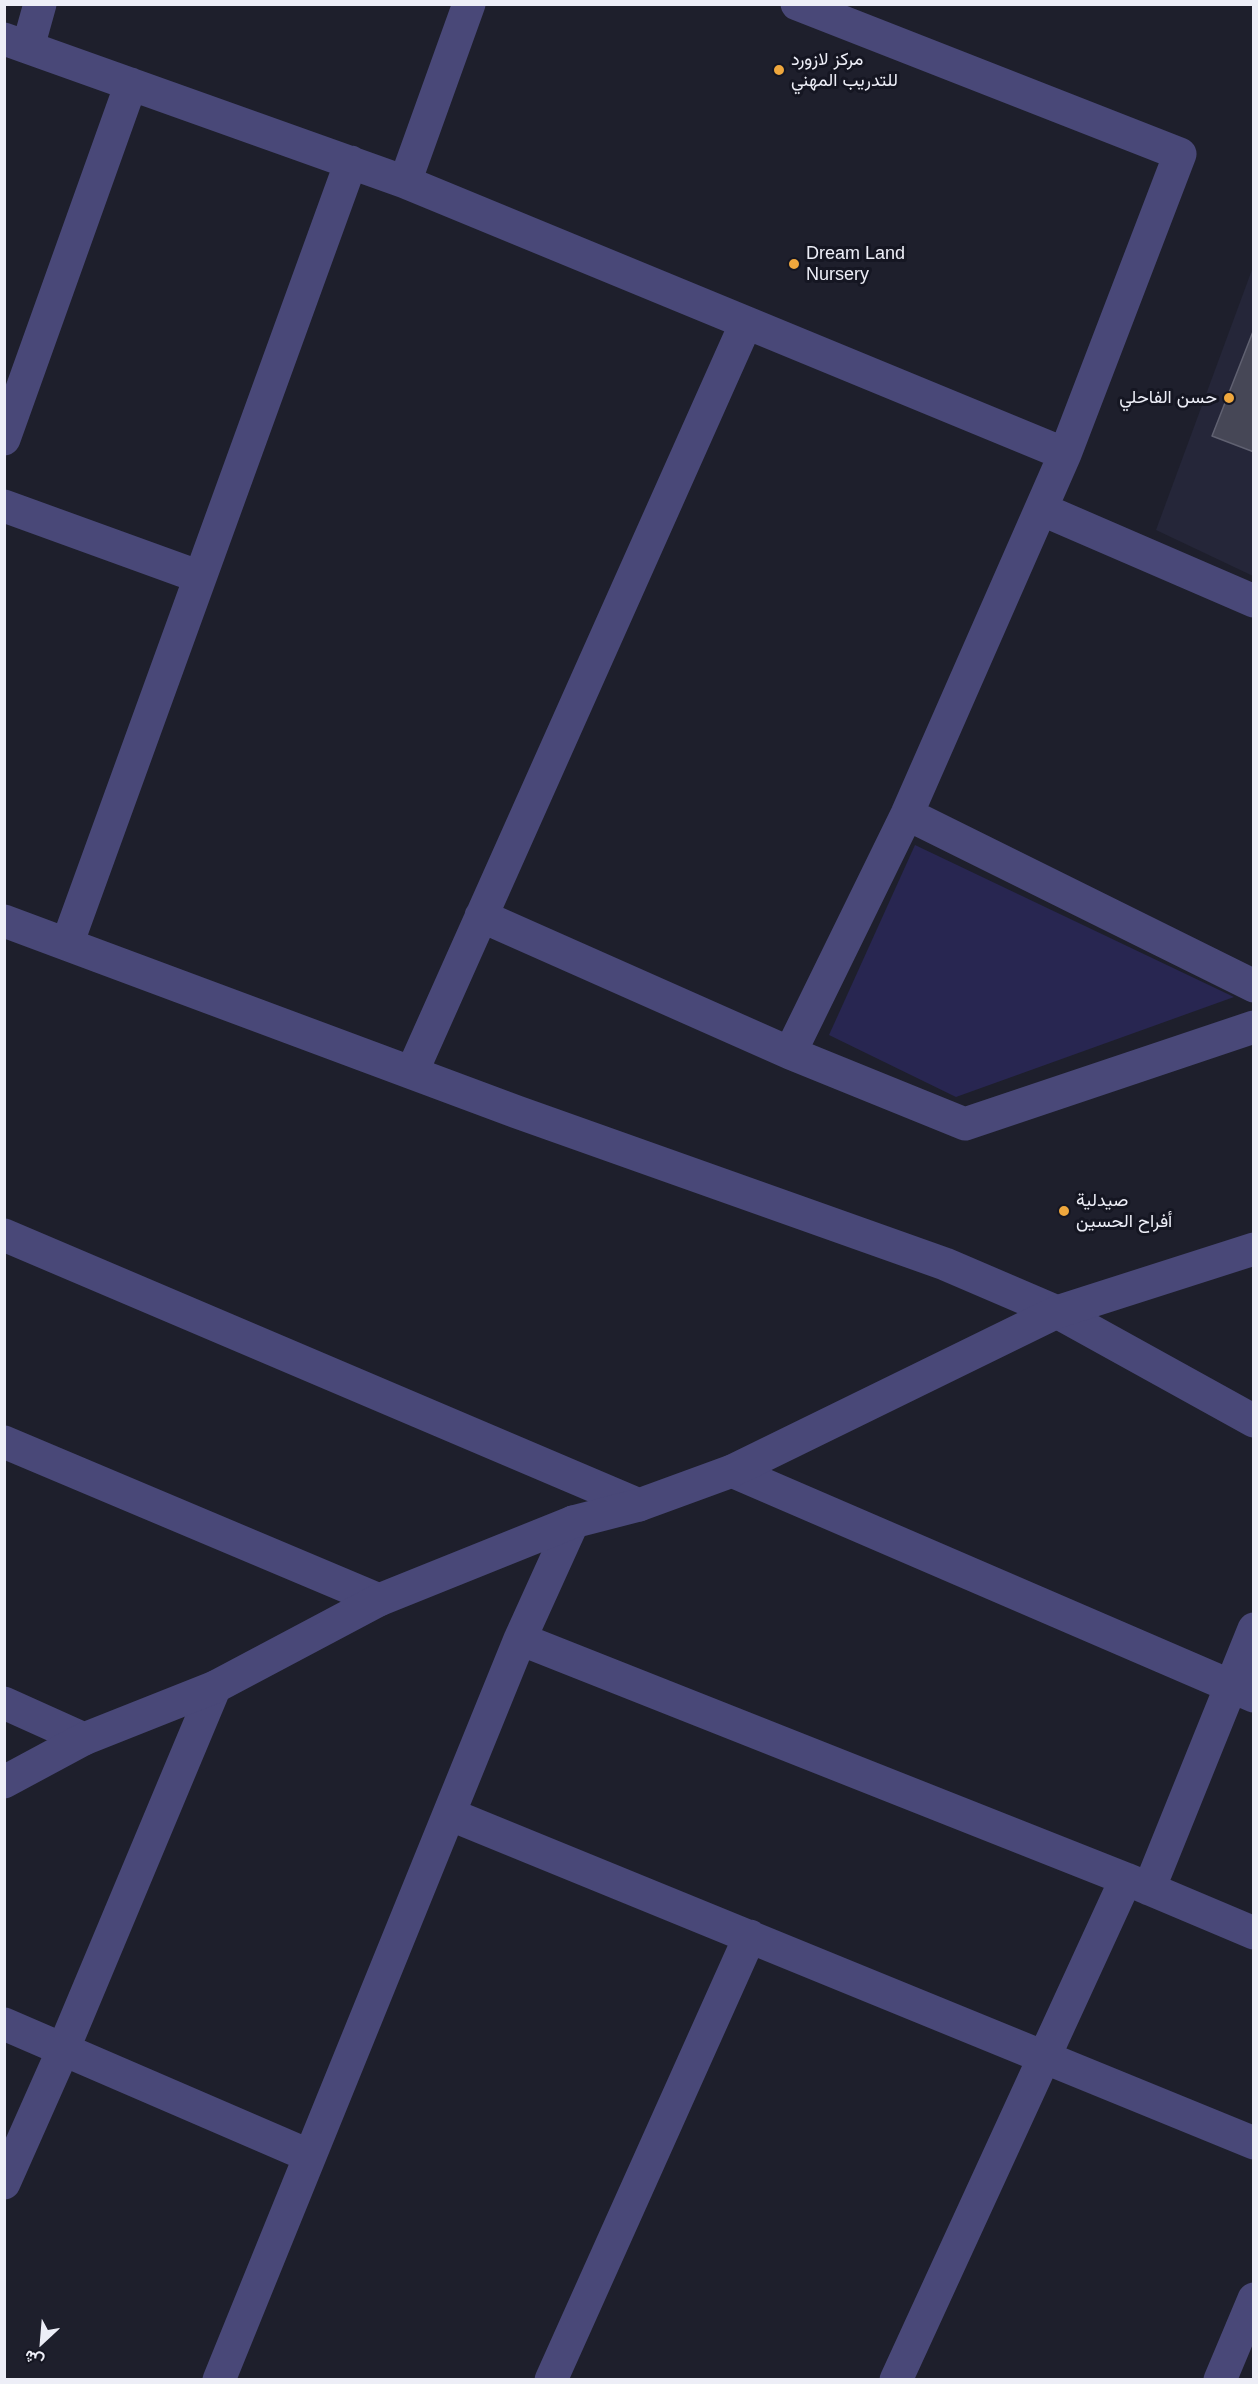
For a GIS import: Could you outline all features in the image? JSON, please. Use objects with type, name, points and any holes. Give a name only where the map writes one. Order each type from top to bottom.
[{"type":"street","points":[[40,4],[16,43],[405,182],[1065,454]]},
{"type":"street","points":[[405,182],[469,4]]},
{"type":"street","points":[[790,1053],[907,814],[1065,454],[1180,154],[797,4]]},
{"type":"street","points":[[4,439],[132,84]]},
{"type":"street","points":[[67,944],[351,162]]},
{"type":"street","points":[[412,1072],[746,323]]},
{"type":"street","points":[[4,506],[200,577]]},
{"type":"street","points":[[1041,509],[1254,601]]},
{"type":"street","points":[[907,814],[1254,986]]},
{"type":"street","points":[[481,916],[790,1053],[965,1124],[1254,1027]]},
{"type":"street","points":[[4,921],[412,1072],[945,1264],[1058,1312],[1254,1421]]},
{"type":"street","points":[[4,1235],[639,1505]]},
{"type":"street","points":[[4,1782],[84,1739],[215,1687],[379,1600],[573,1522],[639,1505],[732,1471],[1058,1312],[1254,1249]]},
{"type":"street","points":[[4,1442],[379,1600]]},
{"type":"street","points":[[732,1471],[1241,1691]]},
{"type":"street","points":[[219,2379],[520,1639],[573,1522]]},
{"type":"street","points":[[896,2379],[1044,2056],[1241,1691],[1254,1629]]},
{"type":"street","points":[[520,1639],[1137,1884],[1254,1933]]},
{"type":"street","points":[[4,2183],[63,2050],[215,1687]]},
{"type":"street","points":[[4,1702],[84,1739]]},
{"type":"street","points":[[449,1814],[1254,2143]]},
{"type":"street","points":[[550,2379],[750,1936]]},
{"type":"street","points":[[4,2024],[310,2156]]},
{"type":"street","points":[[1220,2379],[1254,2299]]},
{"type":"shaded area","name":"حسن الفاحلي","points":[[1253,267],[1253,576],[1156,530]]},
{"type":"shaded area","points":[[915,845],[1234,997],[956,1097],[829,1035]]},
{"type":"building","points":[[1254,329],[1254,452],[1212,436]]},
{"type":"place","name":"مركز لازورد للتدريب المهني","points":[[779,70]]},
{"type":"place","name":"Dream Land Nursery","points":[[794,264]]},
{"type":"place","name":"حسن الفاحلي","points":[[1229,398]]},
{"type":"place","name":"صيدلية أفراح الحسين","points":[[1064,1211]]}]
